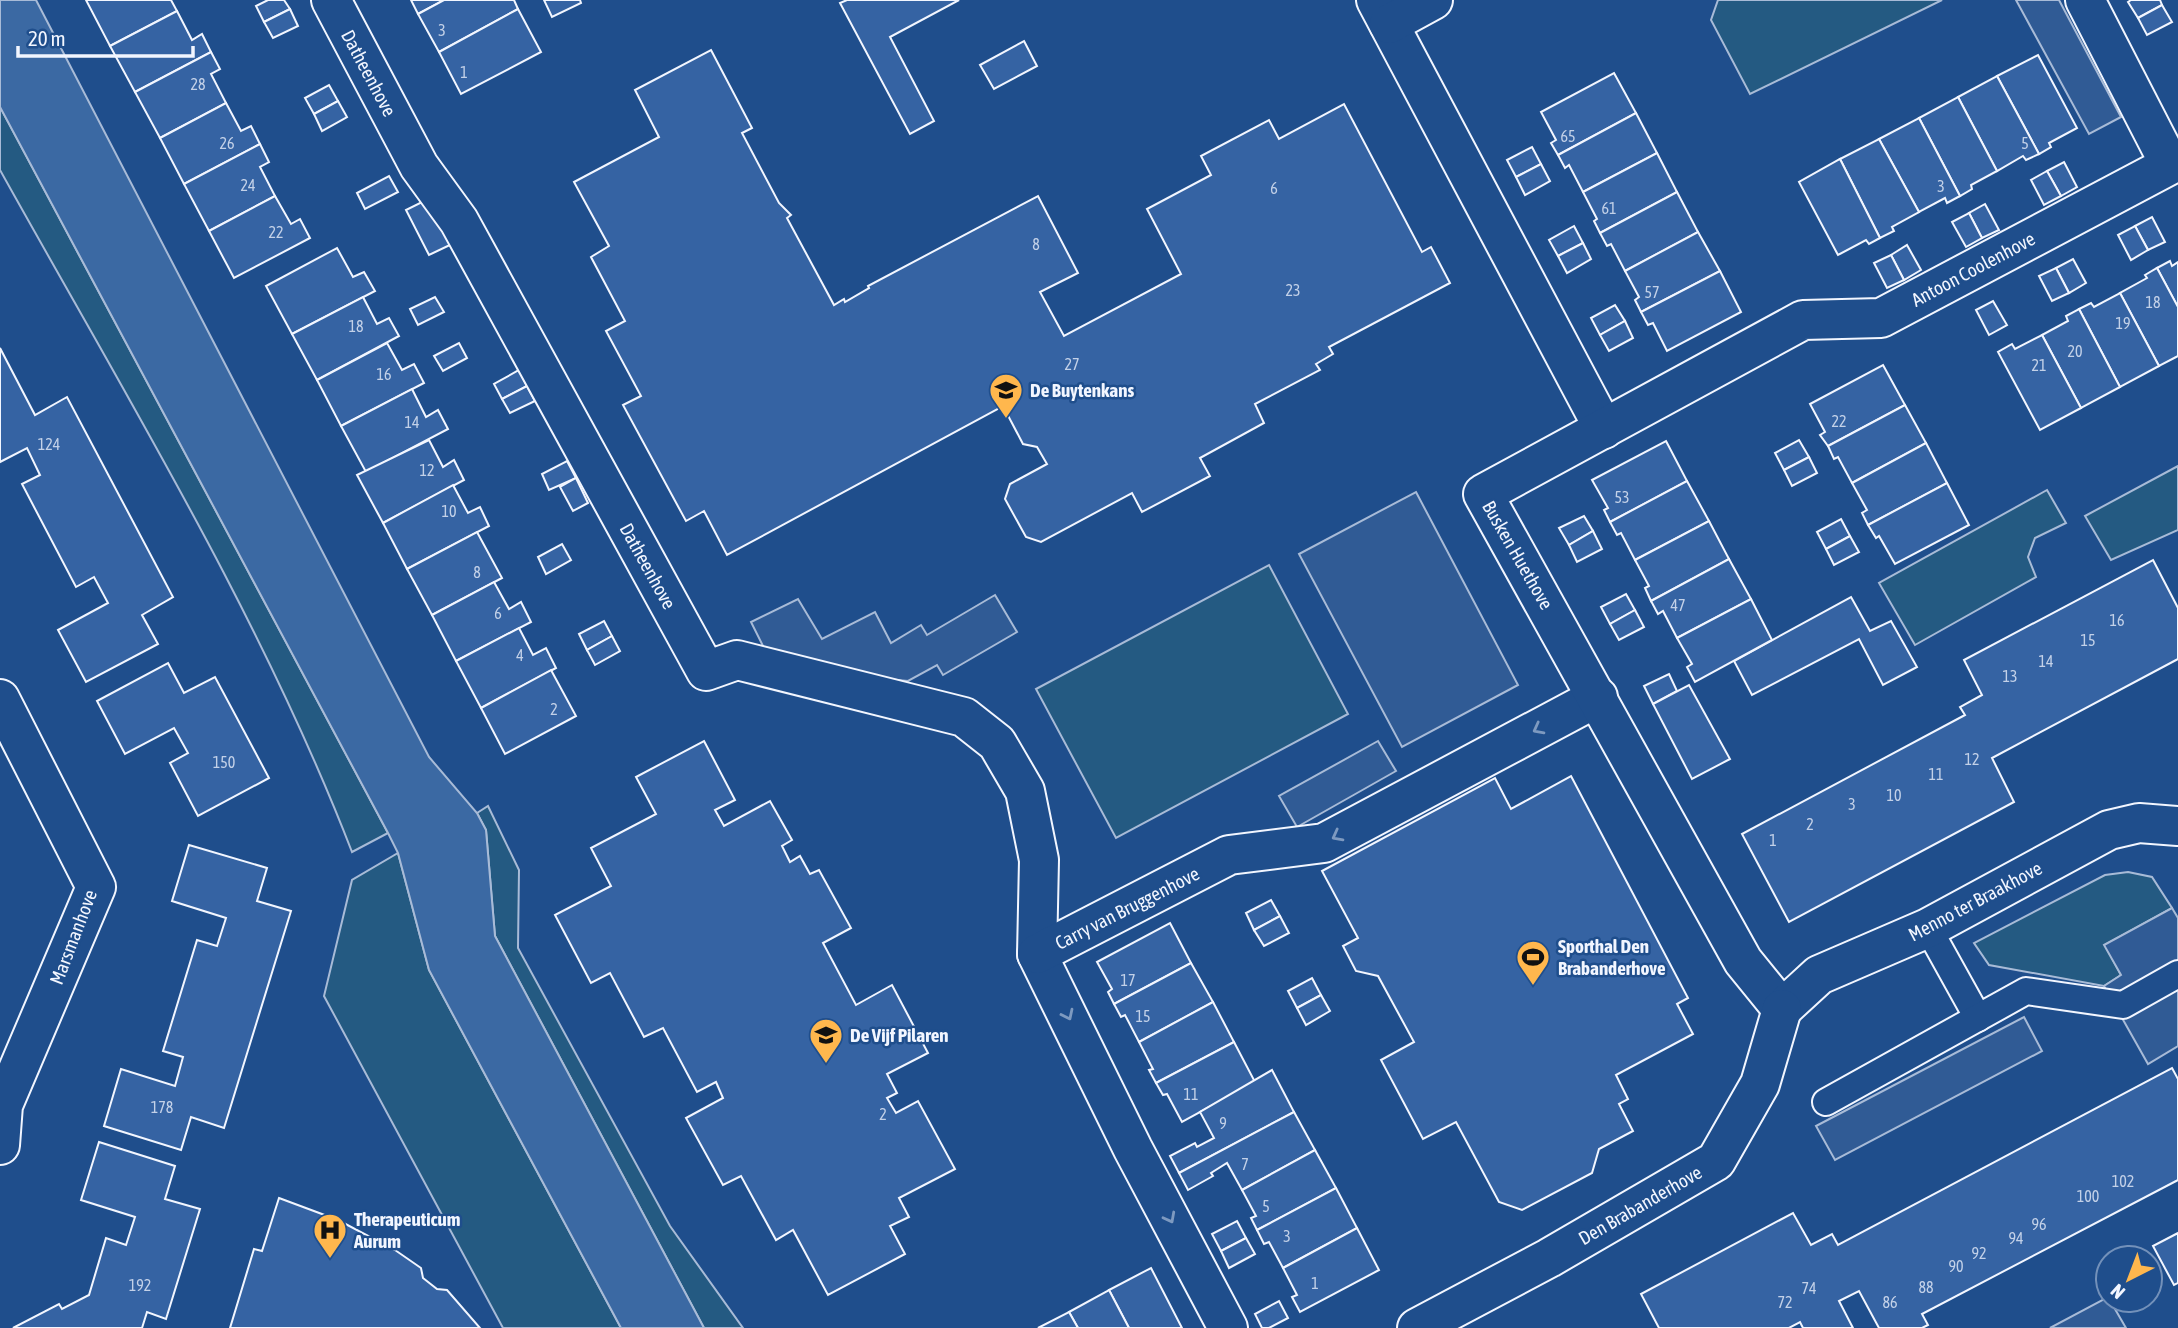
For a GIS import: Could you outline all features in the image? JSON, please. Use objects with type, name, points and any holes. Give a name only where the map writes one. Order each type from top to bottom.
[{"type":"street","name":"Datheenhove","points":[[331,0],[419,166],[459,221],[706,671],[737,660],[964,717],[997,743],[1025,791],[1039,860],[1037,954]]},
{"type":"street","points":[[1433,0],[1383,12],[1604,429]]},
{"type":"street","name":"Antoon Coolenhove","points":[[1604,429],[1802,320],[1881,318],[2174,163],[2085,0]]},
{"type":"street","name":"Busken Huethove","points":[[1604,429],[1483,494],[1598,696],[1743,961],[1782,1009]]},
{"type":"street","name":"Carry van Bruggenhove","points":[[1228,1328],[1133,1149],[1037,954],[1229,855],[1324,844],[1598,696]]},
{"type":"street","name":"Marsmanhove","points":[[0,699],[96,887],[1,1104],[0,1145]]},
{"type":"street","name":"Menno ter Braakhove","points":[[1782,1009],[1819,975],[1928,928],[2109,830],[2139,823],[2178,826]]},
{"type":"street","name":"Den Brabanderhove","points":[[1417,1328],[1549,1258],[1716,1161],[1760,1084],[1782,1009]]},
{"type":"lane","points":[[1928,928],[1978,1018]]},
{"type":"lane","points":[[1826,1102],[2026,991],[2123,1005],[2178,974]]},
{"type":"shaded area","points":[[0,0],[36,0],[429,757],[477,813],[486,830],[495,936],[704,1328],[621,1328],[429,970],[398,853],[0,107]]},
{"type":"shaded area","points":[[1718,0],[1942,0],[1750,94],[1711,20]]},
{"type":"shaded area","points":[[2016,0],[2059,0],[2121,117],[2089,134]]},
{"type":"shaded area","points":[[0,107],[388,833],[352,852],[316,764],[233,590],[142,421],[0,170]]},
{"type":"shaded area","points":[[2178,466],[2178,530],[2111,560],[2085,516]]},
{"type":"shaded area","points":[[2047,490],[2066,523],[2035,538],[2028,557],[2036,577],[1915,645],[1879,583]]},
{"type":"shaded area","points":[[1416,492],[1518,685],[1402,747],[1299,554]]},
{"type":"shaded area","points":[[1269,565],[1348,714],[1116,838],[1036,689]]},
{"type":"shaded area","points":[[995,595],[1017,632],[943,675],[937,665],[908,681],[843,675],[764,648],[751,622],[798,599],[822,639],[875,612],[891,643],[921,625],[927,635]]},
{"type":"shaded area","points":[[1378,741],[1396,771],[1297,827],[1279,796]]},
{"type":"shaded area","points":[[488,806],[519,870],[518,948],[670,1226],[743,1328],[704,1328],[495,936],[486,830],[477,813]]},
{"type":"shaded area","points":[[398,853],[429,970],[621,1328],[503,1328],[324,996],[352,880]]},
{"type":"shaded area","points":[[2128,872],[2152,877],[2172,908],[2105,945],[2121,975],[2104,986],[1989,965],[1974,943],[2105,875]]},
{"type":"shaded area","points":[[2172,908],[2178,918],[2178,1046],[2148,1064],[2104,986],[2121,975],[2104,945]]},
{"type":"shaded area","points":[[2024,1017],[2042,1051],[1835,1160],[1816,1126]]},
{"type":"shaded area","points":[[2094,1304],[2094,1314],[2118,1314],[2126,1328],[2050,1328]]},
{"type":"building","points":[[86,0],[171,0],[177,11],[110,46]]},
{"type":"building","points":[[268,0],[284,0],[290,9],[264,22],[256,6]]},
{"type":"building","points":[[411,0],[444,0],[418,14]]},
{"type":"building","points":[[444,0],[514,0],[518,9],[439,52],[418,14]]},
{"type":"building","points":[[544,0],[580,0],[581,3],[552,17]]},
{"type":"building","points":[[847,0],[959,0],[890,37],[934,121],[910,134],[840,3]]},
{"type":"building","points":[[2160,0],[2162,5],[2138,18],[2128,2]]},
{"type":"building","points":[[2162,5],[2172,22],[2147,35],[2138,18]]},
{"type":"building","points":[[290,9],[298,26],[273,38],[264,22]]},
{"type":"building","points":[[518,9],[541,52],[461,94],[439,52]]},
{"type":"building","points":[[177,11],[192,40],[202,34],[211,52],[135,92],[110,46]]},
{"type":"building","points":[[1024,41],[1037,66],[994,89],[980,65]]},
{"type":"building","points":[[711,50],[752,128],[742,133],[779,203],[791,215],[787,218],[834,305],[844,299],[845,302],[869,288],[868,286],[1038,196],[1078,273],[1040,292],[1064,336],[1181,274],[1147,209],[1211,175],[1201,156],[1269,120],[1279,139],[1344,104],[1422,252],[1431,247],[1450,283],[1329,347],[1333,354],[1316,364],[1320,370],[1255,404],[1264,423],[1200,458],[1210,476],[1142,512],[1132,493],[1041,542],[1026,537],[1005,499],[1010,484],[1047,464],[1037,447],[1023,444],[1003,406],[727,555],[704,511],[686,521],[623,405],[641,396],[606,331],[625,321],[591,257],[609,246],[574,182],[659,137],[635,90]]},
{"type":"building","points":[[211,52],[220,69],[211,74],[226,103],[160,138],[135,92]]},
{"type":"building","points":[[2038,55],[2077,128],[2049,143],[2051,147],[2039,154],[1997,76]]},
{"type":"building","points":[[1614,73],[1636,113],[1558,155],[1551,143],[1556,140],[1541,112]]},
{"type":"building","points":[[1997,76],[2039,154],[2026,160],[2023,156],[1997,171],[1958,97]]},
{"type":"building","points":[[329,85],[338,101],[314,114],[305,98]]},
{"type":"building","points":[[1958,97],[1997,171],[1971,185],[1972,189],[1960,196],[1919,118]]},
{"type":"building","points":[[338,101],[347,117],[322,131],[314,114]]},
{"type":"building","points":[[226,103],[241,131],[251,126],[260,144],[184,184],[160,138]]},
{"type":"building","points":[[1636,113],[1657,153],[1583,192],[1569,165],[1565,168],[1558,155]]},
{"type":"building","points":[[1919,118],[1960,196],[1947,203],[1945,198],[1919,212],[1879,139]]},
{"type":"building","points":[[1879,139],[1919,212],[1892,227],[1894,231],[1880,238],[1840,159]]},
{"type":"building","points":[[260,144],[269,162],[260,167],[275,196],[209,231],[184,184]]},
{"type":"building","points":[[1532,147],[1541,164],[1516,177],[1507,160]]},
{"type":"building","points":[[1657,153],[1677,192],[1600,233],[1594,221],[1597,219],[1583,192]]},
{"type":"building","points":[[1840,159],[1880,238],[1869,244],[1866,240],[1838,255],[1799,182]]},
{"type":"building","points":[[2064,162],[2077,187],[2061,196],[2047,171]]},
{"type":"building","points":[[1541,164],[1550,181],[1525,195],[1516,177]]},
{"type":"building","points":[[2047,171],[2061,196],[2044,205],[2031,180]]},
{"type":"building","points":[[389,176],[398,192],[365,209],[357,193]]},
{"type":"building","points":[[1677,192],[1698,232],[1625,271],[1611,244],[1607,246],[1600,233]]},
{"type":"building","points":[[275,196],[291,224],[300,219],[310,238],[234,278],[209,231]]},
{"type":"building","points":[[428,199],[452,244],[429,255],[406,210]]},
{"type":"building","points":[[1985,204],[1999,230],[1982,238],[1969,213]]},
{"type":"building","points":[[1969,213],[1982,238],[1966,247],[1952,222]]},
{"type":"building","points":[[2152,217],[2165,242],[2148,250],[2135,226]]},
{"type":"building","points":[[1574,226],[1583,243],[1558,256],[1549,240]]},
{"type":"building","points":[[2135,226],[2148,250],[2131,260],[2118,235]]},
{"type":"building","points":[[1698,232],[1720,271],[1641,312],[1635,300],[1639,297],[1625,271]]},
{"type":"building","points":[[1583,243],[1591,259],[1567,273],[1558,256]]},
{"type":"building","points":[[1907,245],[1921,270],[1904,280],[1891,255]]},
{"type":"building","points":[[337,248],[353,277],[364,272],[375,291],[292,334],[266,286]]},
{"type":"building","points":[[1891,255],[1904,280],[1887,288],[1874,263]]},
{"type":"building","points":[[2073,259],[2086,283],[2069,293],[2056,268]]},
{"type":"building","points":[[2170,261],[2172,266],[2178,262],[2178,307],[2157,268]]},
{"type":"building","points":[[2056,268],[2069,293],[2052,301],[2039,276]]},
{"type":"building","points":[[2157,268],[2178,307],[2178,356],[2159,366],[2120,293],[2147,278],[2145,275]]},
{"type":"building","points":[[1720,271],[1741,312],[1667,351],[1653,323],[1648,325],[1641,312]]},
{"type":"building","points":[[2120,293],[2159,366],[2120,387],[2079,309],[2091,303],[2094,307]]},
{"type":"building","points":[[363,297],[377,324],[389,318],[399,336],[317,380],[292,334]]},
{"type":"building","points":[[435,297],[444,312],[418,325],[410,309]]},
{"type":"building","points":[[1993,301],[2007,325],[1989,335],[1976,310]]},
{"type":"building","points":[[1615,305],[1625,321],[1600,335],[1591,318]]},
{"type":"building","points":[[2079,309],[2120,387],[2081,408],[2042,335],[2068,321],[2066,316]]},
{"type":"building","points":[[1625,321],[1633,338],[1609,351],[1600,335]]},
{"type":"building","points":[[2042,335],[2081,408],[2040,430],[1998,352],[2012,344],[2015,349]]},
{"type":"building","points":[[387,343],[402,370],[414,364],[424,383],[341,426],[317,380]]},
{"type":"building","points":[[459,343],[467,358],[443,371],[434,356]]},
{"type":"building","points":[[0,348],[35,415],[67,397],[173,597],[142,615],[158,644],[86,682],[58,630],[108,603],[94,577],[76,587],[22,484],[40,475],[27,448],[0,462]]},
{"type":"building","points":[[1883,365],[1905,405],[1828,446],[1820,435],[1825,432],[1810,404]]},
{"type":"building","points":[[519,370],[527,386],[502,399],[494,384]]},
{"type":"building","points":[[527,386],[535,401],[510,413],[502,399]]},
{"type":"building","points":[[412,389],[426,417],[438,410],[448,429],[366,472],[341,426]]},
{"type":"building","points":[[1905,405],[1926,443],[1852,483],[1838,457],[1834,459],[1828,446]]},
{"type":"building","points":[[429,440],[443,467],[454,460],[464,480],[383,523],[357,475]]},
{"type":"building","points":[[1799,440],[1809,457],[1784,470],[1775,453]]},
{"type":"building","points":[[1666,441],[1687,481],[1610,522],[1604,510],[1608,508],[1592,480]]},
{"type":"building","points":[[1926,443],[1947,483],[1868,525],[1862,513],[1867,510],[1852,483]]},
{"type":"building","points":[[1809,457],[1817,473],[1792,486],[1784,470]]},
{"type":"building","points":[[567,461],[576,478],[549,490],[542,474]]},
{"type":"building","points":[[576,478],[588,503],[573,511],[560,487]]},
{"type":"building","points":[[1687,481],[1709,521],[1635,560],[1621,533],[1617,535],[1610,522]]},
{"type":"building","points":[[1947,483],[1969,525],[1895,564],[1879,536],[1876,538],[1868,525]]},
{"type":"building","points":[[453,485],[468,513],[480,507],[489,526],[407,569],[383,523]]},
{"type":"building","points":[[1584,516],[1593,531],[1569,545],[1559,528]]},
{"type":"building","points":[[1841,519],[1850,536],[1826,549],[1817,532]]},
{"type":"building","points":[[1709,521],[1729,559],[1651,601],[1645,588],[1649,586],[1635,560]]},
{"type":"building","points":[[1593,531],[1602,549],[1577,562],[1569,545]]},
{"type":"building","points":[[477,532],[502,578],[432,615],[407,569]]},
{"type":"building","points":[[1850,536],[1859,552],[1834,565],[1826,549]]},
{"type":"building","points":[[562,544],[571,560],[546,574],[538,557]]},
{"type":"building","points":[[1729,559],[1751,599],[1677,638],[1663,611],[1658,614],[1651,601]]},
{"type":"building","points":[[2153,560],[2178,608],[2178,659],[1992,758],[2014,802],[1789,922],[1742,834],[1965,715],[1960,707],[1982,695],[1964,660]]},
{"type":"building","points":[[494,582],[509,609],[521,602],[531,622],[456,661],[432,615]]},
{"type":"building","points":[[1626,594],[1635,610],[1610,624],[1601,607]]},
{"type":"building","points":[[1851,597],[1870,631],[1891,621],[1917,667],[1883,685],[1859,639],[1752,695],[1734,661]]},
{"type":"building","points":[[1751,599],[1772,640],[1695,682],[1687,667],[1692,664],[1677,638]]},
{"type":"building","points":[[1635,610],[1644,627],[1619,640],[1610,624]]},
{"type":"building","points":[[604,621],[612,636],[587,650],[579,634]]},
{"type":"building","points":[[519,628],[533,655],[546,648],[556,668],[481,708],[456,661]]},
{"type":"building","points":[[612,636],[620,651],[595,665],[587,650]]},
{"type":"building","points":[[168,663],[184,693],[215,677],[269,778],[198,816],[170,763],[188,753],[174,728],[125,754],[97,701]]},
{"type":"building","points":[[551,670],[576,716],[505,754],[481,708]]},
{"type":"building","points":[[1669,674],[1677,691],[1653,704],[1644,686]]},
{"type":"building","points":[[1689,685],[1730,759],[1692,779],[1653,704]]},
{"type":"building","points":[[704,741],[735,800],[715,810],[724,826],[770,801],[792,840],[782,846],[790,862],[800,856],[810,874],[819,870],[851,928],[823,943],[856,1005],[892,985],[928,1053],[887,1074],[897,1093],[887,1098],[896,1113],[918,1101],[955,1169],[899,1198],[909,1217],[890,1226],[905,1254],[828,1295],[793,1230],[776,1240],[741,1176],[723,1185],[686,1118],[723,1098],[716,1082],[697,1092],[663,1028],[644,1037],[610,973],[591,983],[555,915],[611,886],[591,848],[656,814],[636,777]]},
{"type":"building","name":"Sporthal Den Brabanderhove","points":[[1571,776],[1688,998],[1677,1004],[1693,1034],[1616,1075],[1628,1099],[1619,1104],[1633,1131],[1599,1149],[1592,1173],[1522,1210],[1499,1202],[1456,1122],[1423,1139],[1381,1060],[1414,1042],[1378,976],[1356,971],[1343,946],[1358,938],[1322,871],[1495,778],[1511,809]]},
{"type":"building","points":[[189,845],[267,868],[257,901],[291,911],[224,1128],[191,1117],[181,1150],[104,1126],[121,1069],[175,1086],[183,1057],[163,1051],[197,940],[217,946],[226,918],[172,901]]},
{"type":"building","points":[[1271,900],[1280,916],[1254,930],[1246,913]]},
{"type":"building","points":[[1280,916],[1289,933],[1264,946],[1254,930]]},
{"type":"building","points":[[1170,923],[1191,963],[1114,1004],[1108,992],[1112,989],[1097,962]]},
{"type":"building","points":[[1191,963],[1213,1002],[1139,1042],[1125,1015],[1121,1017],[1114,1004]]},
{"type":"building","points":[[1312,978],[1321,995],[1297,1008],[1288,991]]},
{"type":"building","points":[[1321,995],[1330,1011],[1306,1025],[1297,1008]]},
{"type":"building","points":[[1213,1002],[1234,1042],[1156,1083],[1149,1070],[1153,1069],[1139,1042]]},
{"type":"building","points":[[1234,1042],[1255,1082],[1182,1122],[1167,1094],[1163,1095],[1156,1083]]},
{"type":"building","points":[[2172,1068],[2178,1079],[2178,1180],[1922,1314],[1928,1325],[1922,1328],[1879,1328],[1859,1291],[1839,1301],[1853,1328],[1803,1328],[1800,1322],[1789,1328],[1659,1328],[1641,1294],[1793,1213],[1811,1245],[1832,1234],[1838,1245]]},
{"type":"building","points":[[1272,1070],[1294,1112],[1179,1173],[1170,1156],[1195,1143],[1197,1147],[1214,1138],[1200,1112]]},
{"type":"building","points":[[1294,1112],[1315,1150],[1242,1190],[1227,1163],[1211,1173],[1213,1176],[1188,1190],[1179,1173]]},
{"type":"building","points":[[99,1142],[175,1166],[165,1199],[200,1209],[166,1319],[147,1312],[142,1328],[13,1328],[59,1304],[62,1309],[89,1295],[106,1238],[126,1245],[135,1217],[81,1200]]},
{"type":"building","points":[[1315,1150],[1336,1188],[1257,1230],[1251,1218],[1256,1216],[1242,1190]]},
{"type":"building","points":[[1336,1188],[1357,1228],[1283,1268],[1269,1242],[1264,1244],[1257,1230]]},
{"type":"building","name":"Therapeuticum Aurum","points":[[279,1198],[338,1220],[395,1250],[421,1268],[423,1278],[437,1289],[447,1290],[480,1328],[230,1328],[254,1249],[262,1251]]},
{"type":"building","points":[[1237,1221],[1246,1238],[1221,1251],[1212,1234]]},
{"type":"building","points":[[1357,1228],[1379,1270],[1300,1312],[1292,1297],[1297,1295],[1283,1268]]},
{"type":"building","points":[[2178,1233],[2178,1283],[2174,1285],[2164,1266],[2164,1244],[2157,1244]]},
{"type":"building","points":[[1246,1238],[1255,1254],[1229,1268],[1221,1251]]},
{"type":"building","points":[[1151,1268],[1182,1328],[1129,1328],[1109,1290]]},
{"type":"building","points":[[1109,1290],[1129,1328],[1078,1328],[1069,1312]]},
{"type":"building","points":[[1279,1301],[1288,1318],[1269,1328],[1262,1328],[1255,1314]]},
{"type":"building","points":[[1069,1312],[1078,1328],[1038,1328]]},
{"type":"place","name":"De Buytenkans","points":[[1006,420]]},
{"type":"place","name":"Sporthal Den Brabanderhove","points":[[1533,987]]},
{"type":"place","name":"De Vijf Pilaren","points":[[826,1065]]},
{"type":"place","name":"Therapeuticum Aurum","points":[[330,1260]]}]
